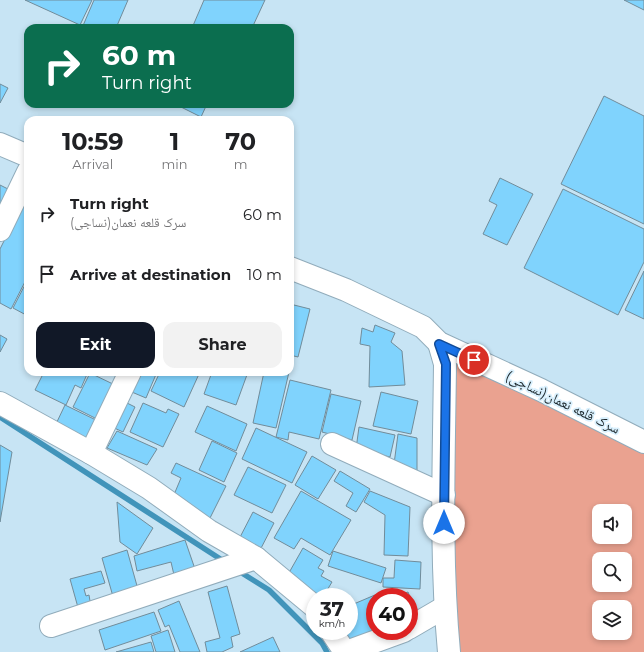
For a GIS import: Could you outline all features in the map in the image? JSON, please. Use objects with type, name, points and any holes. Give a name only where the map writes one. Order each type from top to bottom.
[{"type":"street","points":[[0,144],[24,154]]},
{"type":"street","points":[[0,230],[24,180]]},
{"type":"street","name":"سرک قلعه نعمان(نساجی)","points":[[294,270],[346,290],[423,326],[439,344],[541,390],[644,442]]},
{"type":"street","points":[[439,344],[446,364],[444,495],[445,607],[448,652]]},
{"type":"street","points":[[91,453],[128,376]]},
{"type":"street","points":[[0,403],[91,453],[149,488],[209,531],[256,558],[306,600]]},
{"type":"street","points":[[332,444],[444,495]]},
{"type":"street","points":[[51,626],[256,558]]},
{"type":"street","points":[[418,623],[445,607]]},
{"type":"street","points":[[337,640],[346,652],[379,640]]},
{"type":"shaded area","points":[[460,354],[644,442],[644,652],[449,652],[445,364]]},
{"type":"building","points":[[25,0],[92,0],[80,24]]},
{"type":"building","points":[[94,0],[128,0],[118,24],[84,24]]},
{"type":"building","points":[[204,0],[265,0],[254,24],[194,24]]},
{"type":"building","points":[[624,0],[644,0],[644,10]]},
{"type":"building","points":[[0,84],[8,88],[0,103]]},
{"type":"building","points":[[604,96],[644,116],[644,224],[561,184]]},
{"type":"building","points":[[183,108],[205,108],[201,116]]},
{"type":"building","points":[[500,178],[533,194],[507,245],[483,234],[497,205],[489,201]]},
{"type":"building","points":[[0,185],[14,192],[0,211]]},
{"type":"building","points":[[563,189],[644,229],[644,262],[618,315],[524,268]]},
{"type":"building","points":[[23,203],[24,284],[11,309],[0,303],[0,249]]},
{"type":"building","points":[[644,271],[644,319],[625,310]]},
{"type":"building","points":[[24,287],[24,314],[13,308]]},
{"type":"building","points":[[294,305],[310,309],[298,357],[294,356]]},
{"type":"building","points":[[375,325],[395,333],[391,342],[402,351],[405,385],[369,387],[370,346],[360,344],[362,328],[373,332]]},
{"type":"building","points":[[0,335],[7,339],[0,352]]},
{"type":"building","points":[[42,376],[86,376],[81,388],[75,385],[66,405],[35,390]]},
{"type":"building","points":[[88,376],[96,376],[115,385],[99,420],[73,407]]},
{"type":"building","points":[[133,376],[155,376],[146,398],[127,390]]},
{"type":"building","points":[[158,376],[198,376],[184,407],[151,391]]},
{"type":"building","points":[[211,376],[247,376],[236,405],[204,394]]},
{"type":"building","points":[[263,376],[288,376],[276,428],[253,423]]},
{"type":"building","points":[[290,380],[331,390],[319,439],[289,432],[288,440],[276,437]]},
{"type":"building","points":[[381,392],[418,401],[411,434],[373,426]]},
{"type":"building","points":[[331,394],[361,401],[352,440],[322,432]]},
{"type":"building","points":[[121,400],[135,407],[123,432],[110,426]]},
{"type":"building","points":[[143,403],[166,413],[168,409],[179,414],[163,447],[130,432]]},
{"type":"building","points":[[65,405],[98,421],[87,443],[55,426]]},
{"type":"building","points":[[207,406],[247,424],[236,451],[195,432]]},
{"type":"building","points":[[359,427],[395,435],[390,457],[356,449]]},
{"type":"building","points":[[256,428],[307,452],[292,483],[242,459]]},
{"type":"building","points":[[117,431],[157,449],[147,465],[107,448]]},
{"type":"building","points":[[398,434],[417,438],[417,472],[394,464]]},
{"type":"building","points":[[212,441],[237,453],[224,482],[199,470]]},
{"type":"building","points":[[0,445],[12,452],[0,522]]},
{"type":"building","points":[[312,456],[336,470],[318,499],[295,485]]},
{"type":"building","points":[[176,463],[226,486],[209,520],[173,497],[181,478],[171,473]]},
{"type":"building","points":[[248,467],[286,485],[272,513],[234,495]]},
{"type":"building","points":[[340,471],[370,489],[356,512],[346,506],[353,493],[334,481]]},
{"type":"building","points":[[301,491],[351,520],[330,555],[301,538],[294,549],[274,538]]},
{"type":"building","points":[[370,491],[410,507],[408,556],[384,555],[385,515],[364,502]]},
{"type":"building","points":[[117,502],[153,528],[137,554],[120,542]]},
{"type":"building","points":[[253,512],[274,523],[258,554],[237,543]]},
{"type":"building","points":[[185,540],[195,569],[174,575],[171,562],[137,571],[134,556]]},
{"type":"building","points":[[303,548],[323,560],[318,568],[324,571],[321,576],[332,582],[328,588],[306,588],[306,590],[286,578]]},
{"type":"building","points":[[127,550],[139,593],[114,600],[102,558]]},
{"type":"building","points":[[333,551],[386,568],[381,583],[328,566]]},
{"type":"building","points":[[395,560],[421,562],[420,589],[383,587],[383,578],[394,578]]},
{"type":"building","points":[[101,571],[105,583],[84,589],[86,596],[89,595],[91,607],[79,611],[70,579]]},
{"type":"building","points":[[227,586],[240,634],[231,637],[233,647],[222,652],[207,652],[205,642],[220,638],[208,592]]},
{"type":"building","points":[[366,599],[366,636],[349,645],[347,640],[358,640],[358,602]]},
{"type":"building","points":[[179,601],[200,652],[180,652],[169,625],[165,627],[158,610]]},
{"type":"building","points":[[154,612],[161,631],[105,650],[99,630]]},
{"type":"building","points":[[168,630],[175,652],[156,652],[151,636]]},
{"type":"building","points":[[273,637],[280,652],[240,652]]},
{"type":"building","points":[[151,642],[154,652],[116,652]]},
{"type":"waterway","points":[[0,417],[225,562]]},
{"type":"waterway","points":[[237,570],[269,590],[322,643],[327,652]]},
{"type":"route","points":[[444,523],[446,364],[439,344],[474,360]]}]
